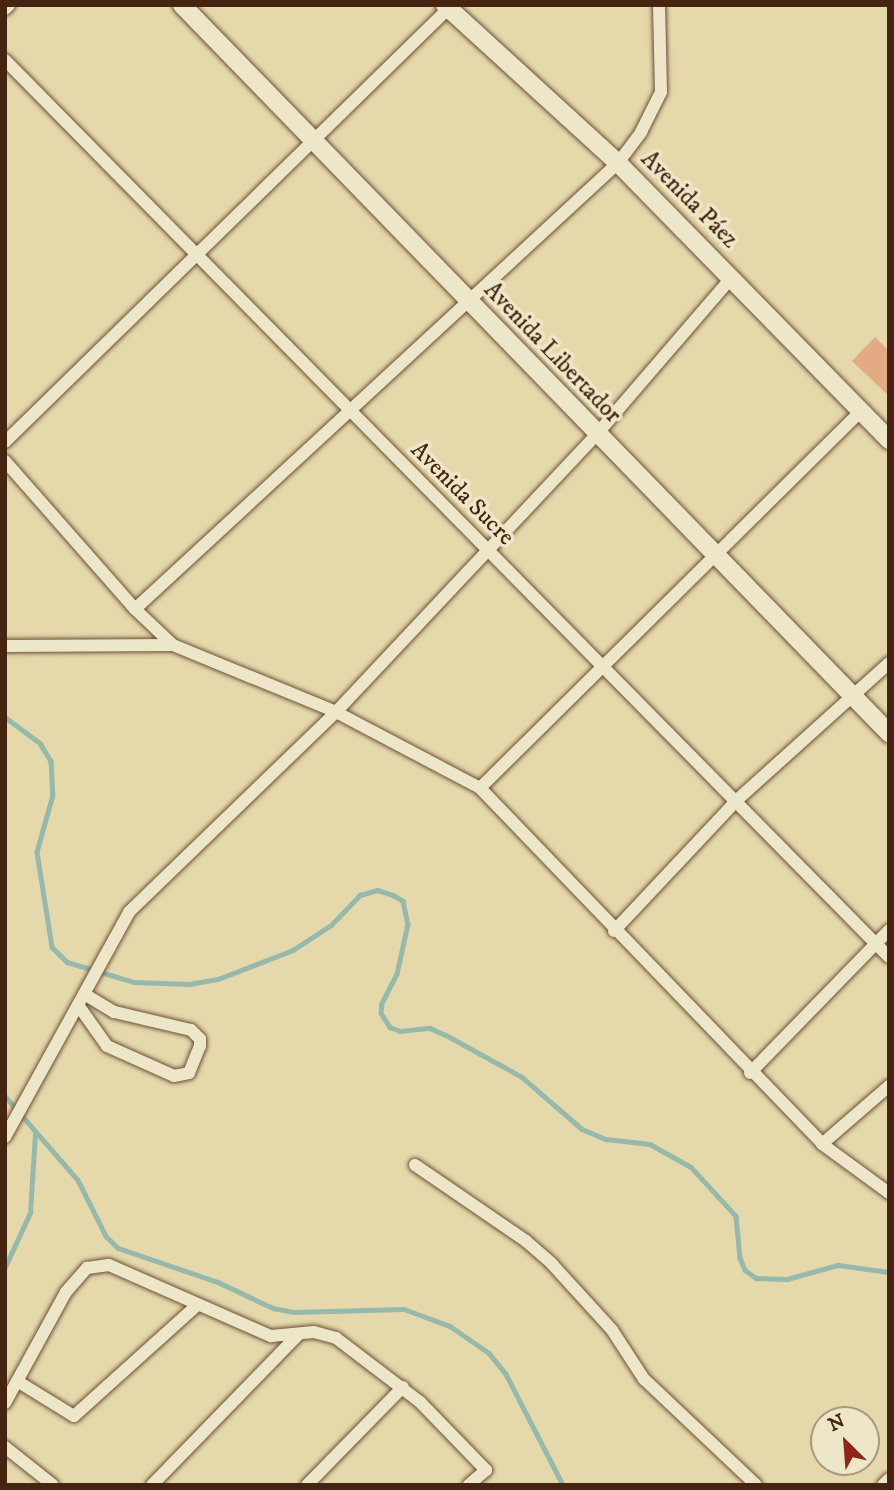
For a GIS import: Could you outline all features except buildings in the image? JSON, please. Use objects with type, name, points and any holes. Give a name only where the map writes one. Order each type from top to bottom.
[{"type":"main road","name":"Avenida Libertador","points":[[182,5],[889,733]]},
{"type":"main road","name":"Avenida Páez","points":[[446,7],[618,163],[889,440]]},
{"type":"street","points":[[135,609],[349,410],[470,303],[618,163],[641,132],[661,92],[659,5]]},
{"type":"street","points":[[5,442],[197,257],[446,7]]},
{"type":"street","name":"Avenida Sucre","points":[[5,60],[889,957]]},
{"type":"street","points":[[5,1137],[25,1106],[129,912],[336,712],[597,434],[732,278]]},
{"type":"street","points":[[480,788],[715,552],[861,411]]},
{"type":"street","points":[[5,461],[135,609],[173,645],[336,712],[480,788],[750,1073],[822,1144],[889,1193]]},
{"type":"street","points":[[5,646],[173,645]]},
{"type":"street","points":[[614,931],[737,800],[851,694],[889,663]]},
{"type":"street","points":[[750,1073],[889,930]]},
{"type":"street","points":[[81,1000],[114,1012],[191,1030],[200,1039],[200,1046],[189,1073],[174,1076],[107,1046],[81,1000]]},
{"type":"street","points":[[822,1144],[889,1086]]},
{"type":"street","points":[[415,1165],[526,1241],[552,1264],[612,1330],[643,1378],[756,1485]]},
{"type":"street","points":[[196,1306],[74,1416],[10,1391],[57,1304],[92,1266],[125,1269],[196,1306],[271,1336],[299,1334],[336,1338],[402,1387],[486,1470],[469,1485]]},
{"type":"street","points":[[152,1485],[299,1334]]},
{"type":"street","points":[[307,1485],[402,1387]]},
{"type":"street","points":[[5,1447],[54,1485]]},
{"type":"street","points":[[883,1485],[889,1479]]},
{"type":"waterway","points":[[5,717],[40,743],[51,761],[53,795],[37,852],[52,947],[67,962],[134,982],[189,984],[218,979],[293,950],[331,925],[360,895],[377,890],[393,895],[403,901],[408,924],[397,974],[382,1004],[381,1013],[390,1027],[400,1031],[430,1028],[446,1035],[522,1077],[582,1129],[606,1139],[650,1144],[691,1167],[736,1216],[740,1258],[745,1270],[756,1278],[787,1279],[838,1265],[889,1272]]},
{"type":"waterway","points":[[5,1096],[78,1180],[106,1236],[118,1248],[218,1282],[273,1308],[293,1312],[404,1309],[450,1326],[489,1353],[506,1374],[563,1485]]},
{"type":"waterway","points":[[5,1267],[30,1213],[35,1133]]}]
